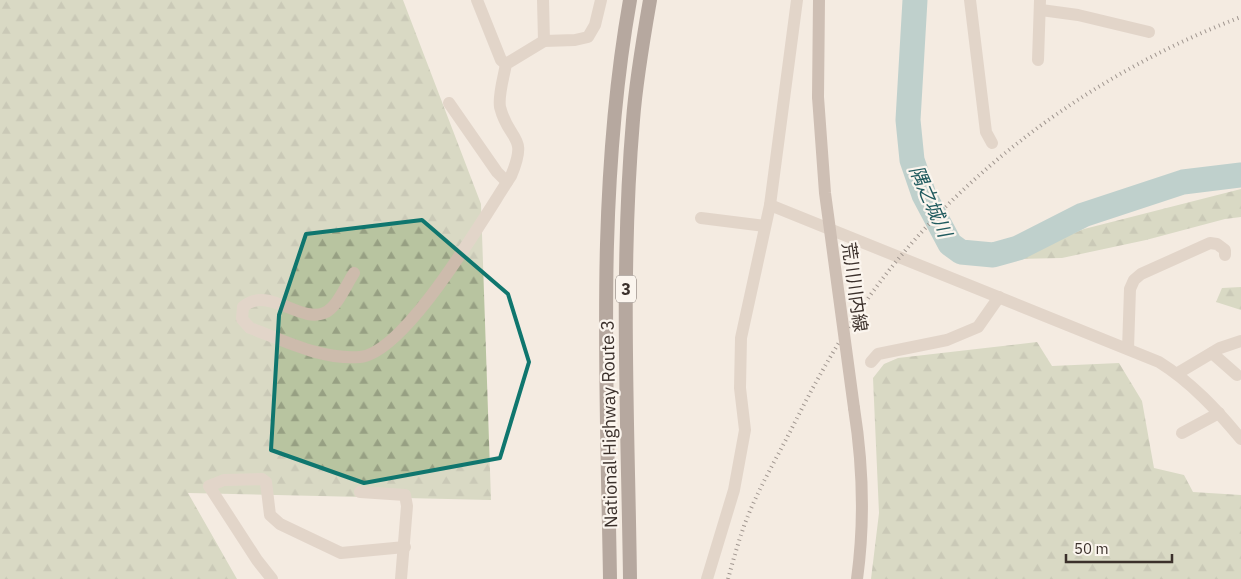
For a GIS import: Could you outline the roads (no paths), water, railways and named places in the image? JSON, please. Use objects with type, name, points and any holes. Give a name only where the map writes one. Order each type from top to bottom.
[{"type":"highway","name":"National Highway Route 3","points":[[610,579],[606,294],[609,198],[614,115],[630,0]]},
{"type":"highway","name":"National Highway Route 3","points":[[630,579],[626,294],[628,200],[633,120],[650,0]]},
{"type":"main road","name":"荒川川内線","points":[[819,0],[818,97],[825,193],[860,443],[863,509],[857,579]]},
{"type":"street","points":[[477,0],[501,60],[506,64]]},
{"type":"street","points":[[543,0],[544,41]]},
{"type":"street","points":[[506,64],[544,41],[575,40],[588,37],[595,25],[601,0]]},
{"type":"street","points":[[707,579],[734,490],[745,430],[740,388],[741,338],[770,205],[797,0]]},
{"type":"street","points":[[970,0],[986,132],[992,143]]},
{"type":"street","points":[[1038,60],[1041,5],[1149,32]]},
{"type":"street","points":[[354,273],[333,305],[324,313],[312,314],[284,305],[249,301],[242,307],[242,319],[250,328],[323,354],[344,358],[362,357],[378,350],[419,311],[442,284],[507,182],[518,159],[519,144],[500,106],[506,64]]},
{"type":"street","points":[[448,103],[497,172],[507,182]]},
{"type":"street","points":[[770,205],[1159,362],[1178,374],[1219,413],[1241,439]]},
{"type":"street","points":[[701,218],[765,226]]},
{"type":"street","points":[[1128,349],[1130,289],[1134,280],[1140,274],[1210,243],[1217,244],[1224,250],[1225,255]]},
{"type":"street","points":[[872,362],[878,354],[948,340],[978,327],[999,297]]},
{"type":"street","points":[[1178,374],[1212,353],[1241,342]]},
{"type":"street","points":[[1212,353],[1237,375]]},
{"type":"street","points":[[1182,433],[1219,413]]},
{"type":"street","points":[[272,579],[257,560],[210,486],[224,480],[262,479],[266,482],[270,515],[280,524],[341,553],[405,547]]},
{"type":"street","points":[[360,492],[406,495],[405,547],[401,579]]},
{"type":"waterway","name":"隅之城川","points":[[915,0],[908,120],[912,160],[924,195],[950,244],[961,252],[993,255],[1018,248],[1083,215],[1183,182],[1241,175]]},
{"type":"railway","points":[[728,579],[742,532],[754,501],[809,396],[837,345],[858,313],[905,251],[945,208],[988,167],[1035,130],[1084,96],[1135,66],[1187,39],[1241,17]]}]
